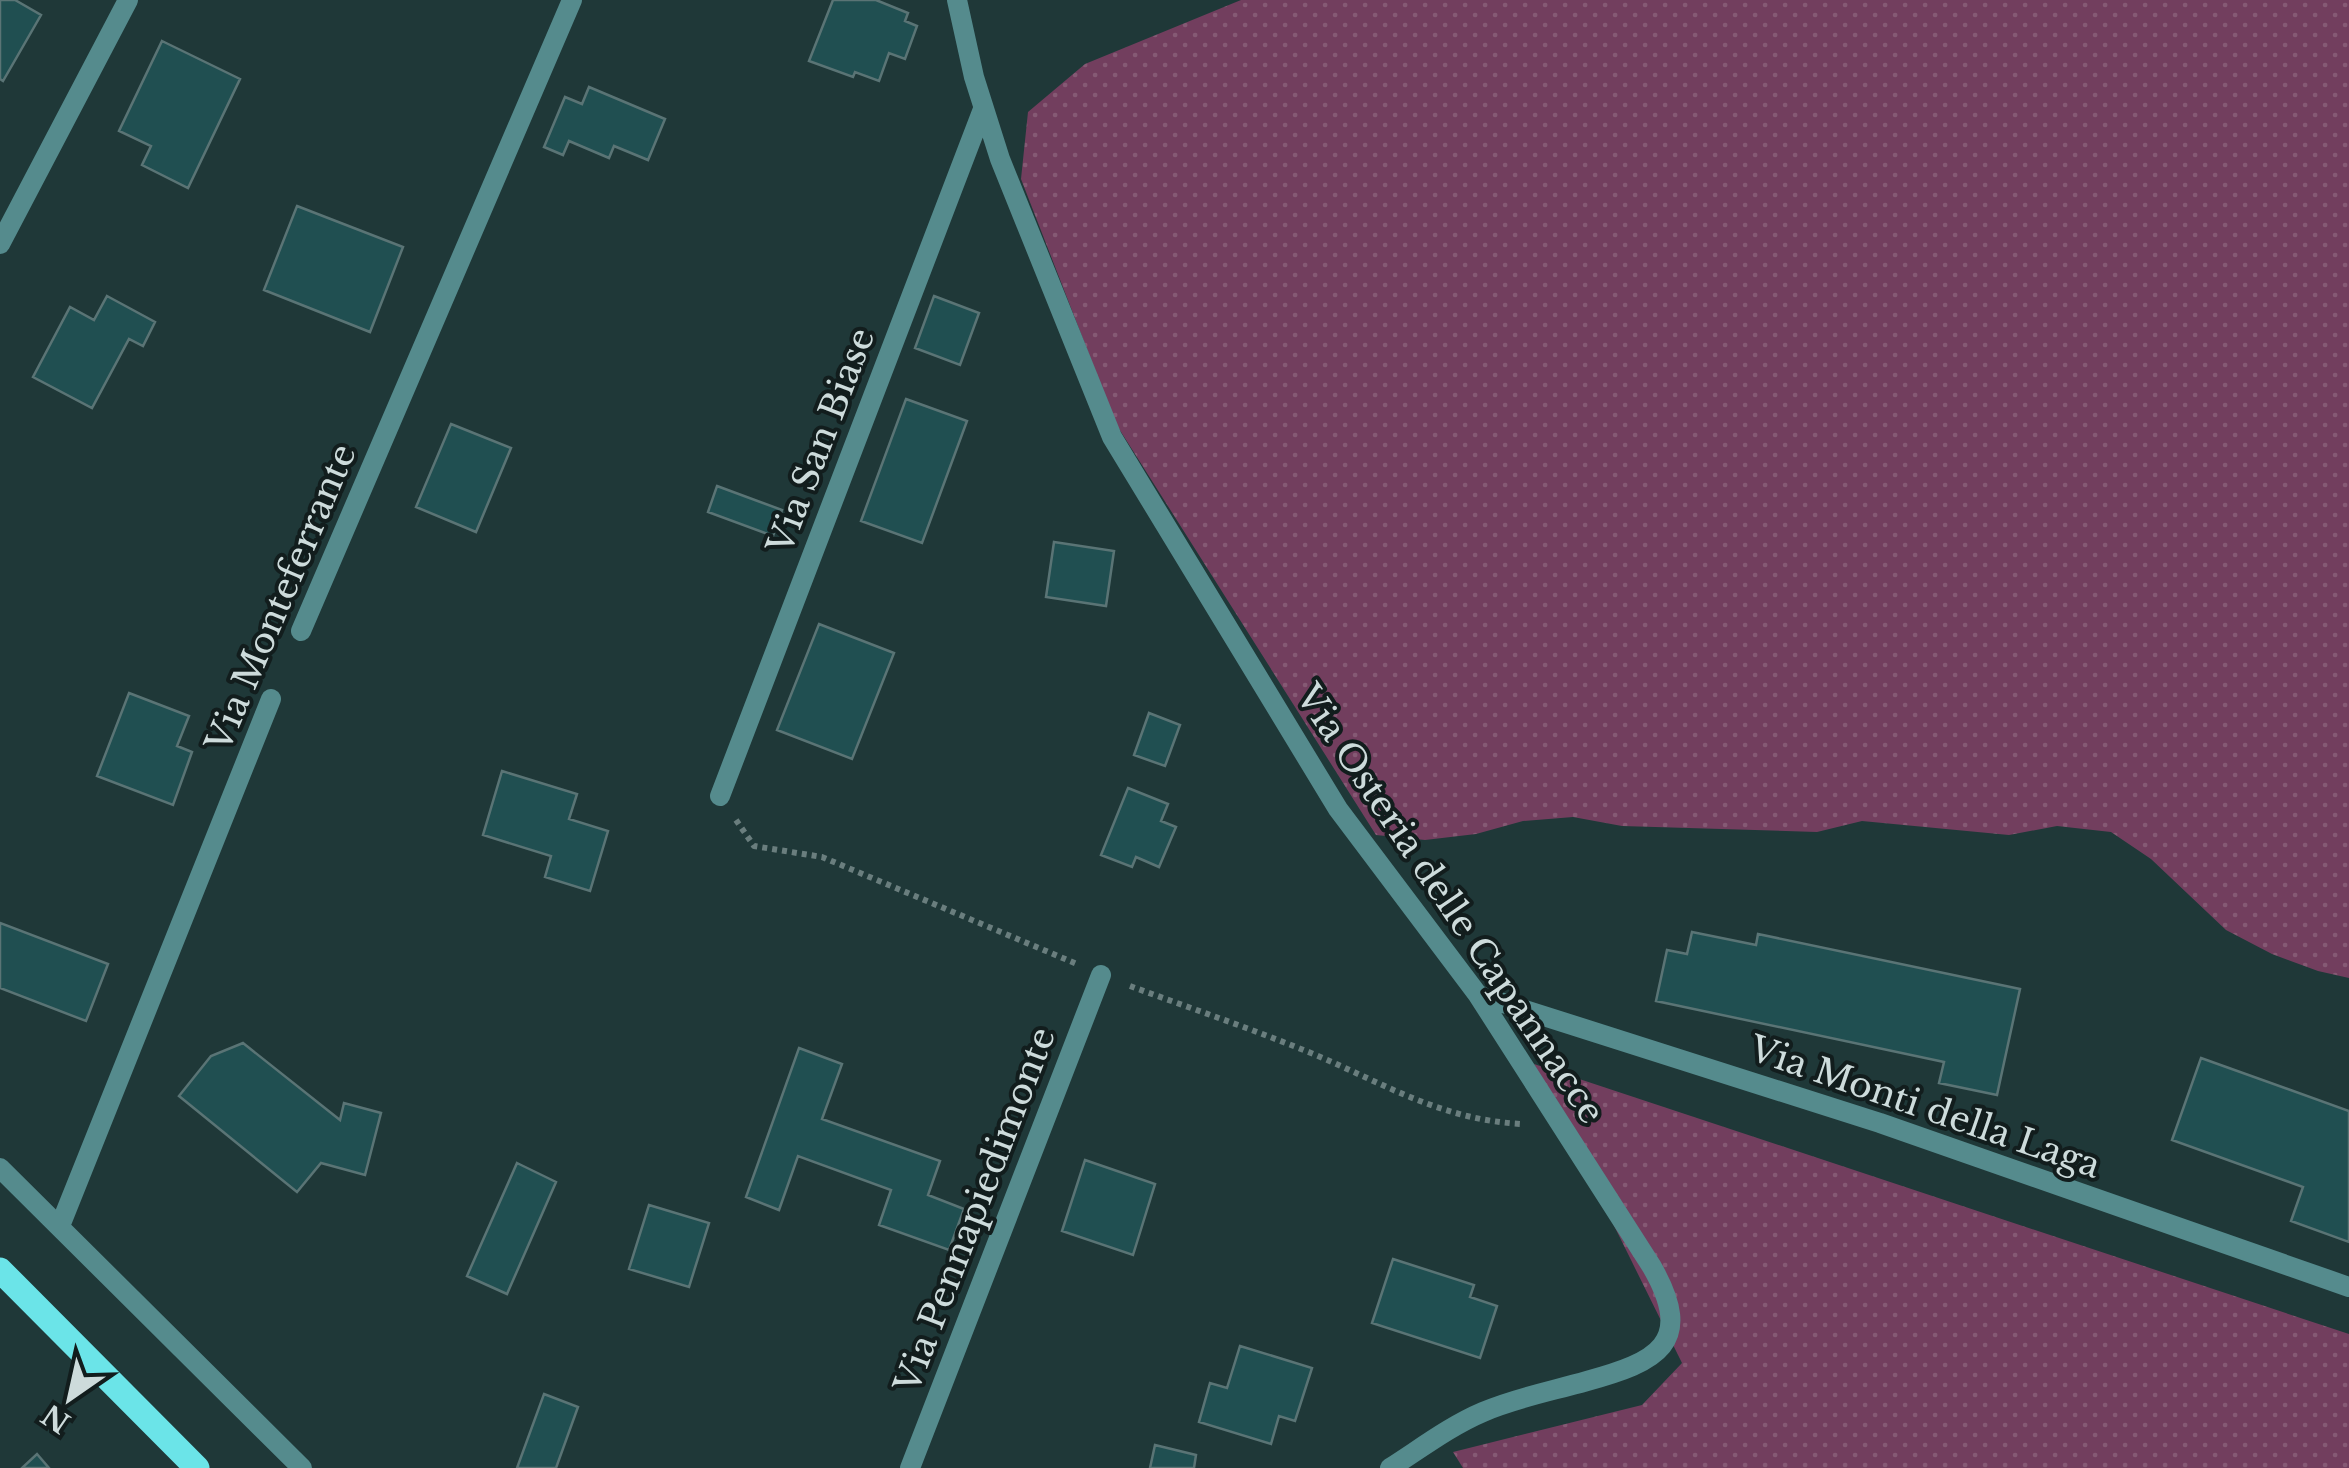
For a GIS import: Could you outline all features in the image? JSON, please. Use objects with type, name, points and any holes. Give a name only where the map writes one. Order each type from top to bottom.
[{"type":"main road","points":[[0,1270],[197,1468]]},
{"type":"street","points":[[0,244],[128,0]]},
{"type":"street","name":"Via Monteferrante","points":[[301,631],[572,0]]},
{"type":"street","name":"Via Osteria delle Capannacce","points":[[957,0],[983,110],[1085,377],[1134,477],[1338,810],[1478,995],[1652,1267],[1671,1308],[1670,1329],[1659,1349],[1633,1368],[1481,1412],[1390,1468]]},
{"type":"street","name":"Via San Biase","points":[[720,796],[983,110]]},
{"type":"street","name":"Via Monteferrante","points":[[60,1226],[271,699]]},
{"type":"street","name":"Via Pennapiedimonte","points":[[910,1468],[1101,975]]},
{"type":"street","name":"Via Monti della Laga","points":[[1478,995],[1880,1123],[2349,1287]]},
{"type":"street","points":[[0,1168],[302,1468]]},
{"type":"shaded area","points":[[1241,0],[2349,0],[2349,978],[2272,954],[2226,930],[2151,859],[2111,832],[2057,826],[2009,835],[1862,821],[1817,832],[1622,826],[1573,817],[1523,821],[1476,834],[1425,840],[1376,835],[1116,424],[1021,179],[1028,112],[1085,64]]},
{"type":"shaded area","points":[[1534,1064],[2349,1334],[2349,1468],[1463,1468],[1453,1452],[1642,1405],[1682,1363]]},
{"type":"building","points":[[0,0],[15,0],[41,15],[3,81],[0,79]]},
{"type":"building","points":[[833,0],[876,0],[908,13],[905,21],[917,26],[905,59],[889,53],[879,81],[855,72],[853,77],[809,61]]},
{"type":"building","points":[[162,41],[240,79],[188,188],[142,165],[151,146],[119,131]]},
{"type":"building","points":[[589,87],[665,119],[648,160],[614,146],[609,158],[569,141],[563,155],[544,147],[565,97],[582,104]]},
{"type":"building","points":[[297,206],[403,247],[370,332],[264,290]]},
{"type":"building","points":[[107,296],[155,322],[143,346],[129,339],[92,408],[33,377],[70,307],[94,320]]},
{"type":"building","points":[[934,296],[979,313],[960,365],[915,348]]},
{"type":"building","points":[[906,399],[967,421],[922,543],[861,521]]},
{"type":"building","points":[[451,424],[511,448],[476,532],[416,507]]},
{"type":"building","points":[[717,486],[782,510],[773,536],[708,512]]},
{"type":"building","points":[[1054,542],[1114,551],[1106,606],[1046,597]]},
{"type":"building","points":[[819,624],[894,653],[852,759],[777,730]]},
{"type":"building","points":[[129,693],[189,716],[177,746],[192,752],[173,805],[97,776]]},
{"type":"building","points":[[1149,713],[1180,725],[1165,766],[1134,755]]},
{"type":"building","points":[[502,771],[577,794],[569,819],[608,831],[590,891],[545,877],[551,856],[483,835]]},
{"type":"building","points":[[1128,788],[1168,804],[1161,821],[1176,827],[1159,867],[1136,857],[1132,867],[1101,855]]},
{"type":"building","points":[[0,923],[108,964],[86,1021],[0,988]]},
{"type":"building","points":[[1692,932],[1756,945],[1758,934],[2020,989],[1997,1095],[1939,1083],[1944,1062],[1656,1001],[1667,950],[1687,954]]},
{"type":"building","points":[[243,1043],[340,1120],[344,1103],[381,1113],[365,1175],[321,1163],[297,1192],[179,1096],[211,1056]]},
{"type":"building","points":[[799,1048],[842,1064],[822,1119],[940,1161],[928,1195],[964,1209],[949,1250],[879,1225],[891,1190],[798,1156],[779,1210],[746,1197]]},
{"type":"building","points":[[2201,1058],[2349,1111],[2349,1242],[2291,1221],[2303,1187],[2172,1140]]},
{"type":"building","points":[[1085,1160],[1155,1184],[1133,1255],[1062,1231]]},
{"type":"building","points":[[517,1163],[556,1182],[507,1294],[467,1276]]},
{"type":"building","points":[[649,1205],[709,1223],[689,1287],[629,1269]]},
{"type":"building","points":[[1393,1259],[1474,1285],[1470,1297],[1497,1306],[1480,1358],[1372,1323]]},
{"type":"building","points":[[1240,1346],[1312,1368],[1295,1421],[1279,1416],[1271,1444],[1199,1422],[1210,1383],[1227,1388]]},
{"type":"building","points":[[544,1394],[578,1407],[556,1468],[517,1468]]},
{"type":"building","points":[[1155,1445],[1196,1455],[1194,1468],[1150,1468]]},
{"type":"building","points":[[37,1454],[49,1468],[22,1468]]}]
